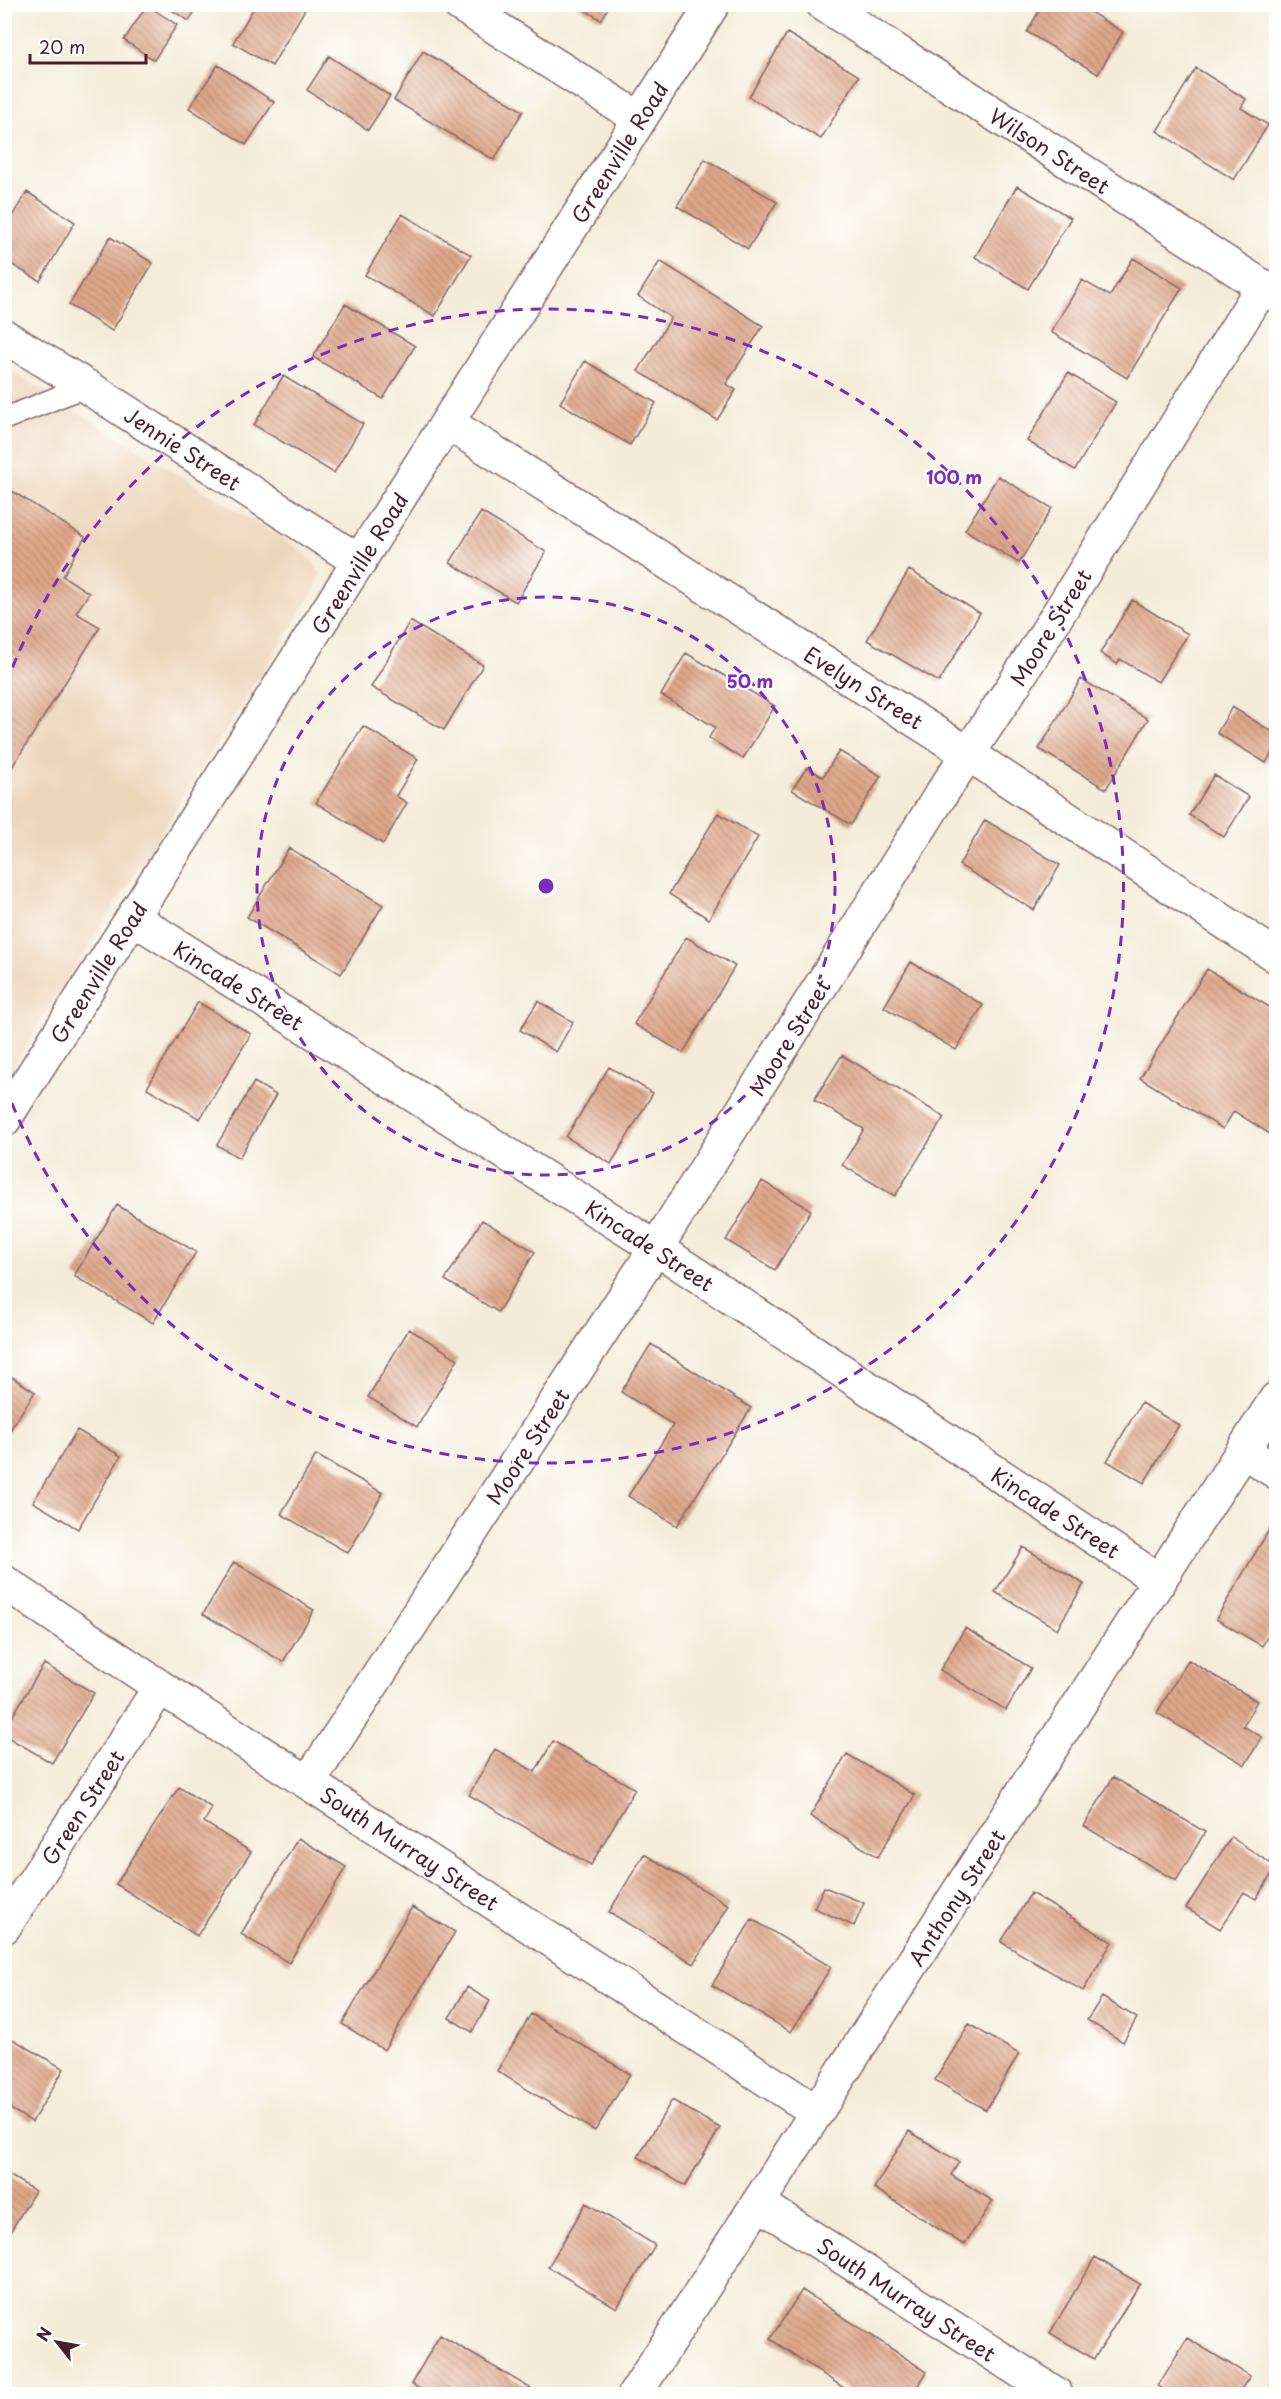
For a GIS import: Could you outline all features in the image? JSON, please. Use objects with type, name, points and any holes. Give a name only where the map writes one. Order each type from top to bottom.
[{"type":"street","points":[[459,4],[640,120]]},
{"type":"street","name":"Greenville Road","points":[[4,1120],[713,4]]},
{"type":"street","name":"Wilson Street","points":[[823,4],[1270,291]]},
{"type":"street","name":"Moore Street","points":[[308,1783],[656,1248],[967,753],[1270,291]]},
{"type":"street","name":"Jennie Street","points":[[4,336],[360,562]]},
{"type":"street","name":"Evelyn Street","points":[[448,423],[967,753],[1276,956]]},
{"type":"street","name":"Kincade Street","points":[[133,918],[656,1248],[1160,1581]]},
{"type":"street","name":"Anthony Street","points":[[635,2394],[1276,1399]]},
{"type":"street","points":[[1243,1451],[1276,1472]]},
{"type":"street","name":"South Murray Street","points":[[4,1582],[160,1687],[817,2112]]},
{"type":"street","name":"Green Street","points":[[4,1927],[160,1687]]},
{"type":"street","name":"South Murray Street","points":[[758,2203],[1056,2394]]},
{"type":"lane","points":[[4,419],[86,386]]},
{"type":"shaded area","points":[[5,367],[294,546],[313,561],[320,573],[316,588],[5,1078]]},
{"type":"building","points":[[162,4],[199,4],[189,21]]},
{"type":"building","points":[[256,4],[308,4],[272,66],[233,43]]},
{"type":"building","points":[[575,4],[610,4],[601,20]]},
{"type":"building","points":[[1043,4],[1077,4],[1123,32],[1098,74],[1027,32]]},
{"type":"building","points":[[147,5],[177,25],[154,60],[124,40]]},
{"type":"building","points":[[787,33],[859,76],[821,139],[749,97]]},
{"type":"building","points":[[423,51],[523,111],[494,160],[394,100]]},
{"type":"building","points":[[329,56],[390,96],[368,130],[307,90]]},
{"type":"building","points":[[218,65],[274,102],[246,145],[189,108]]},
{"type":"building","points":[[1196,68],[1246,99],[1241,108],[1268,125],[1234,180],[1157,131]]},
{"type":"building","points":[[705,159],[777,202],[748,249],[677,206]]},
{"type":"building","points":[[1017,186],[1071,218],[1028,289],[975,257]]},
{"type":"building","points":[[27,192],[75,222],[40,281],[4,260],[4,229]]},
{"type":"building","points":[[402,214],[471,255],[435,316],[365,275]]},
{"type":"building","points":[[110,237],[153,263],[112,331],[69,305]]},
{"type":"building","points":[[1133,258],[1182,288],[1127,378],[1051,332],[1082,280],[1110,296]]},
{"type":"building","points":[[660,261],[763,326],[726,384],[736,390],[717,420],[638,371],[671,318],[638,296]]},
{"type":"building","points":[[345,304],[415,346],[383,399],[313,357]]},
{"type":"building","points":[[585,361],[656,403],[630,445],[560,403]]},
{"type":"building","points":[[1068,373],[1116,402],[1075,470],[1027,441]]},
{"type":"building","points":[[283,376],[363,424],[334,473],[254,425]]},
{"type":"building","points":[[998,476],[1052,508],[1019,563],[965,530]]},
{"type":"building","points":[[4,486],[85,537],[63,576],[89,593],[76,613],[100,627],[6,777]]},
{"type":"building","points":[[481,512],[546,552],[516,602],[450,563]]},
{"type":"building","points":[[909,570],[980,613],[939,682],[867,640]]},
{"type":"building","points":[[1132,600],[1188,634],[1158,682],[1120,659],[1117,664],[1100,653]]},
{"type":"building","points":[[410,621],[483,665],[444,730],[371,687]]},
{"type":"building","points":[[686,653],[775,706],[743,759],[709,738],[715,727],[661,695]]},
{"type":"building","points":[[1081,679],[1148,719],[1106,789],[1039,749]]},
{"type":"building","points":[[1232,707],[1276,734],[1276,745],[1266,763],[1217,733]]},
{"type":"building","points":[[363,726],[418,759],[396,796],[407,803],[383,844],[316,803]]},
{"type":"building","points":[[839,751],[881,776],[851,825],[792,790],[807,767],[823,777]]},
{"type":"building","points":[[1214,775],[1249,797],[1224,837],[1189,815]]},
{"type":"building","points":[[718,813],[758,837],[709,919],[669,894]]},
{"type":"building","points":[[985,820],[1060,865],[1034,910],[959,865]]},
{"type":"building","points":[[289,848],[383,905],[341,974],[247,917]]},
{"type":"building","points":[[686,937],[735,966],[683,1053],[634,1024]]},
{"type":"building","points":[[911,962],[983,1005],[956,1050],[884,1007]]},
{"type":"building","points":[[1207,969],[1276,1011],[1276,1138],[1234,1111],[1223,1129],[1140,1078]]},
{"type":"building","points":[[538,1001],[573,1022],[556,1052],[520,1030]]},
{"type":"building","points":[[198,1002],[251,1034],[200,1119],[147,1088]]},
{"type":"building","points":[[842,1055],[944,1117],[895,1196],[842,1165],[864,1129],[814,1100]]},
{"type":"building","points":[[609,1067],[653,1093],[611,1164],[566,1137]]},
{"type":"building","points":[[254,1082],[276,1095],[239,1158],[217,1145]]},
{"type":"building","points":[[762,1181],[811,1210],[775,1270],[726,1240]]},
{"type":"building","points":[[117,1205],[196,1252],[153,1323],[74,1276]]},
{"type":"building","points":[[482,1220],[535,1252],[498,1312],[445,1280]]},
{"type":"building","points":[[409,1329],[458,1359],[417,1427],[368,1397]]},
{"type":"building","points":[[651,1344],[751,1408],[677,1526],[628,1496],[673,1425],[621,1392]]},
{"type":"building","points":[[4,1372],[35,1392],[4,1439]]},
{"type":"building","points":[[1141,1403],[1179,1425],[1144,1483],[1107,1461]]},
{"type":"building","points":[[77,1430],[121,1456],[78,1529],[33,1502]]},
{"type":"building","points":[[316,1455],[383,1493],[348,1553],[281,1514]]},
{"type":"building","points":[[1273,1523],[1276,1525],[1276,1621],[1262,1646],[1216,1619]]},
{"type":"building","points":[[1023,1547],[1084,1584],[1057,1629],[995,1592]]},
{"type":"building","points":[[234,1562],[314,1610],[283,1662],[203,1614]]},
{"type":"building","points":[[965,1628],[1031,1668],[1006,1710],[940,1670]]},
{"type":"building","points":[[1188,1660],[1257,1701],[1243,1726],[1262,1737],[1245,1765],[1157,1713]]},
{"type":"building","points":[[44,1664],[94,1693],[52,1763],[4,1735],[4,1730]]},
{"type":"building","points":[[553,1741],[635,1789],[591,1865],[469,1795],[495,1749],[535,1772]]},
{"type":"building","points":[[847,1754],[915,1795],[878,1857],[810,1816]]},
{"type":"building","points":[[1113,1777],[1205,1832],[1176,1881],[1084,1826]]},
{"type":"building","points":[[179,1787],[212,1808],[204,1822],[251,1852],[197,1936],[116,1884]]},
{"type":"building","points":[[1231,1837],[1276,1867],[1256,1899],[1244,1892],[1220,1929],[1186,1908]]},
{"type":"building","points":[[298,1838],[346,1867],[289,1963],[241,1934]]},
{"type":"building","points":[[644,1854],[729,1905],[694,1964],[609,1912]]},
{"type":"building","points":[[824,1887],[864,1903],[854,1926],[814,1908]]},
{"type":"building","points":[[1031,1893],[1112,1942],[1083,1991],[1001,1942]]},
{"type":"building","points":[[412,1907],[455,1932],[384,2050],[342,2024]]},
{"type":"building","points":[[752,1919],[831,1967],[791,2032],[712,1985]]},
{"type":"building","points":[[467,1987],[490,2001],[472,2032],[449,2018]]},
{"type":"building","points":[[1102,1997],[1137,2018],[1123,2042],[1087,2020]]},
{"type":"building","points":[[531,2014],[630,2074],[595,2131],[497,2071]]},
{"type":"building","points":[[969,2024],[1019,2054],[986,2110],[935,2080]]},
{"type":"building","points":[[4,2034],[64,2069],[32,2122],[4,2105]]},
{"type":"building","points":[[672,2100],[720,2128],[685,2186],[638,2157]]},
{"type":"building","points":[[909,2131],[959,2162],[951,2175],[993,2201],[964,2245],[874,2188]]},
{"type":"building","points":[[4,2172],[35,2191],[9,2234],[4,2231]]},
{"type":"building","points":[[586,2203],[655,2245],[617,2308],[548,2267]]},
{"type":"building","points":[[1095,2257],[1140,2284],[1094,2359],[1050,2333]]},
{"type":"building","points":[[802,2290],[927,2372],[913,2393],[916,2394],[853,2394],[770,2339]]},
{"type":"building","points":[[440,2335],[540,2394],[428,2394],[411,2384]]},
{"type":"building","points":[[1187,2338],[1250,2376],[1238,2394],[1172,2394],[1158,2386]]}]
